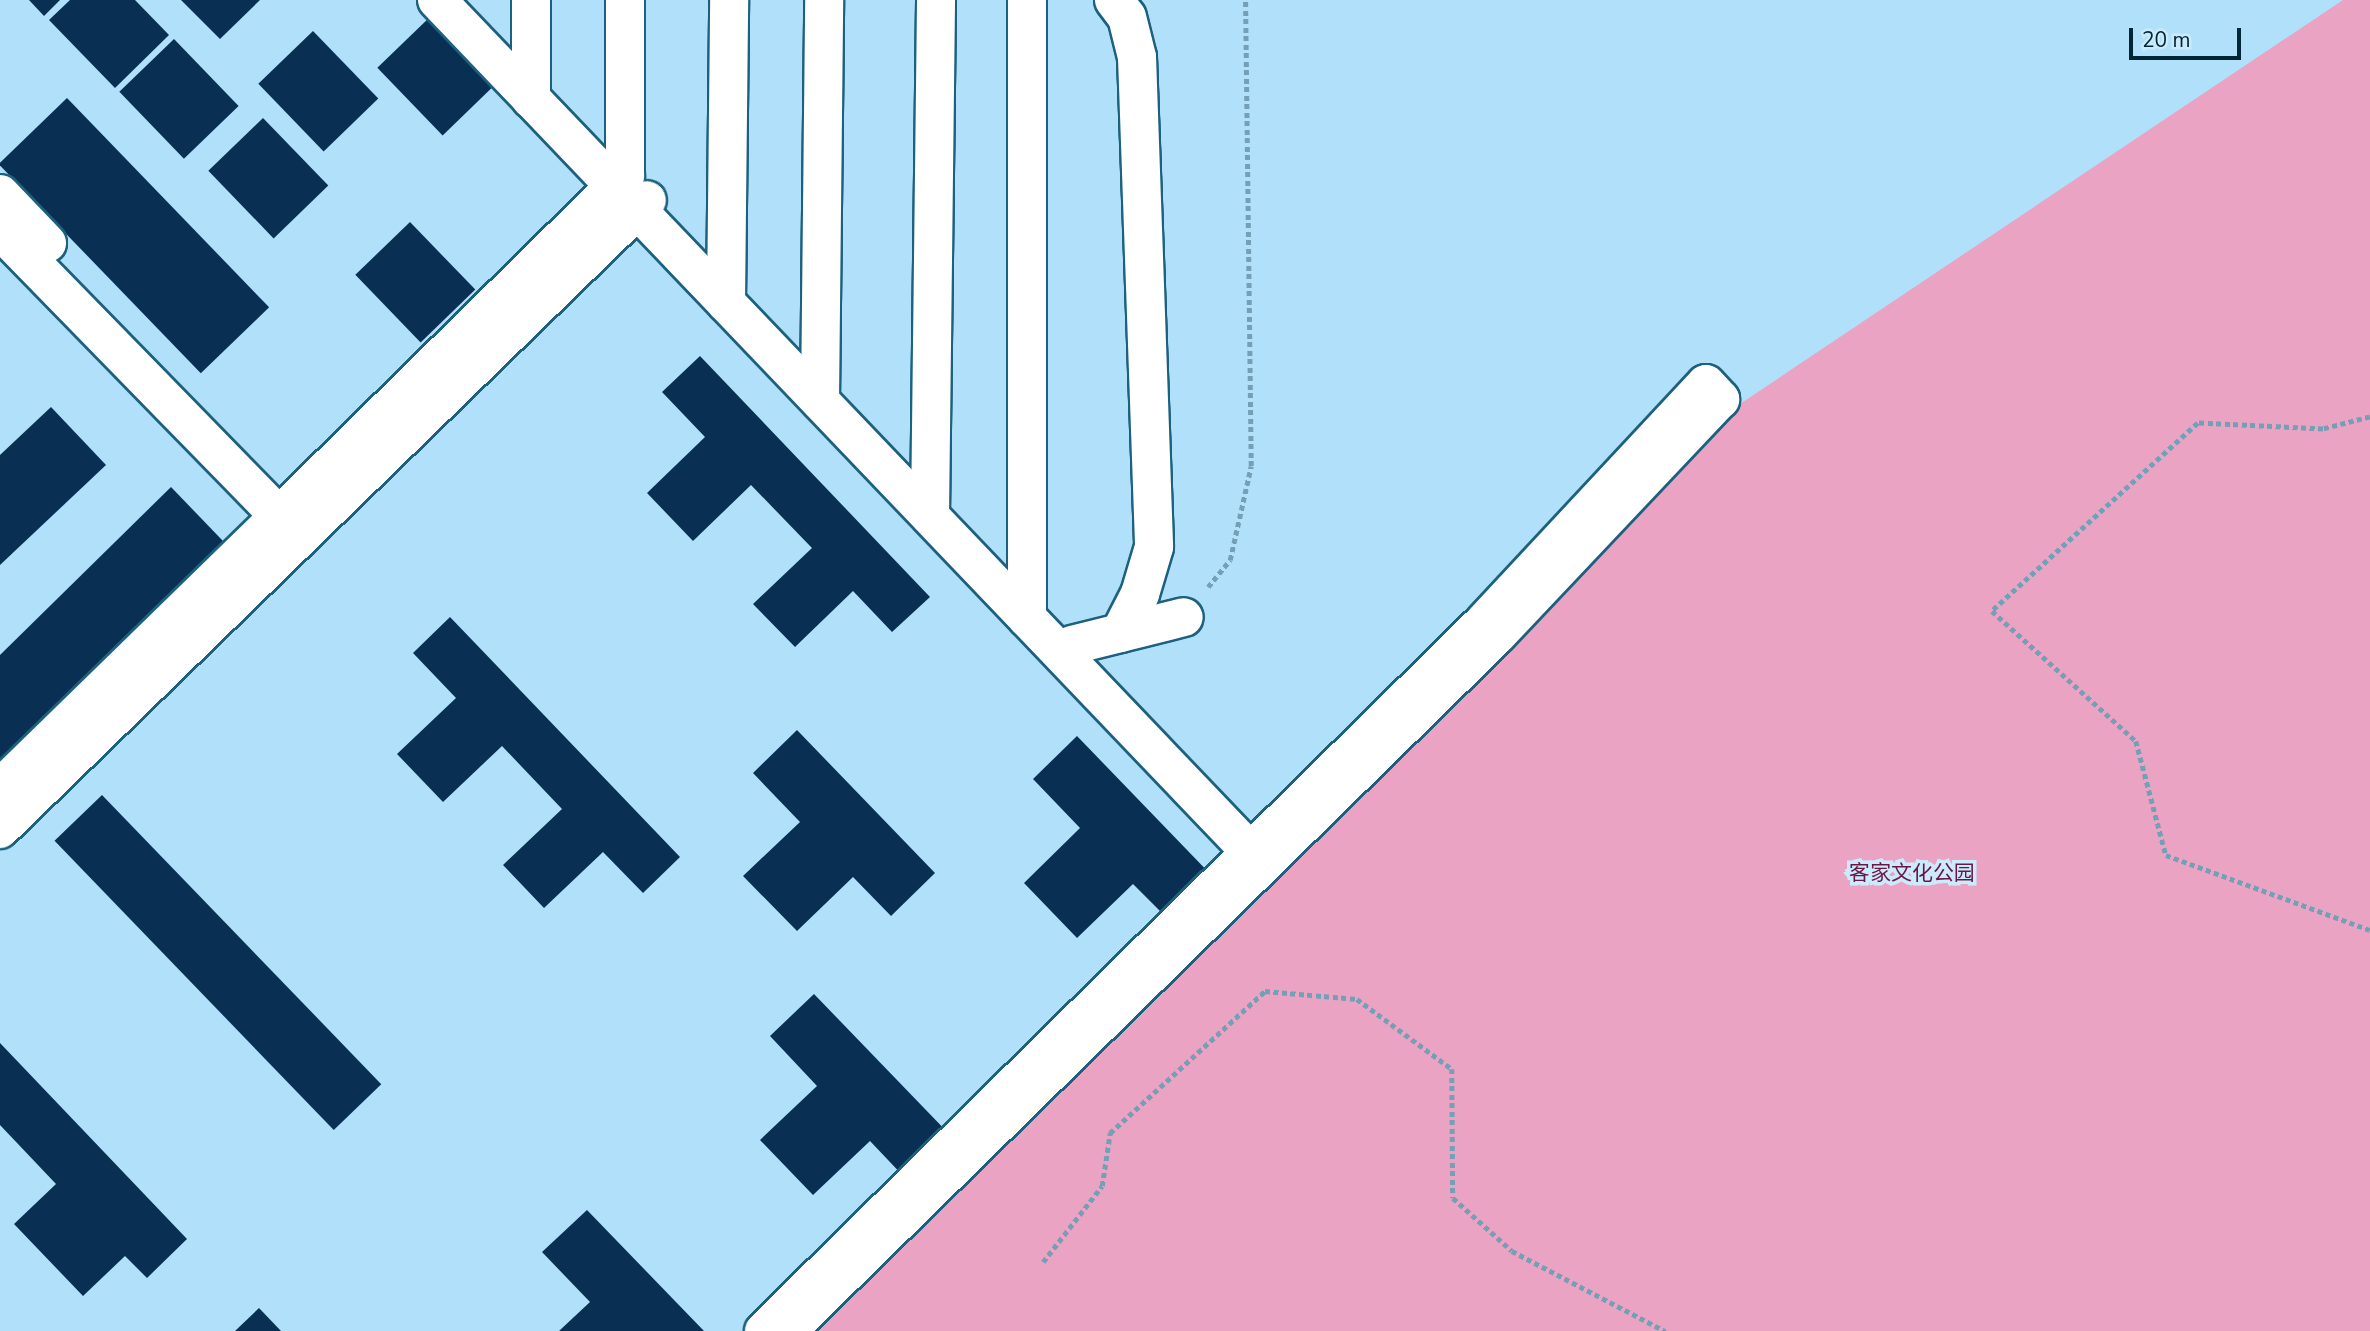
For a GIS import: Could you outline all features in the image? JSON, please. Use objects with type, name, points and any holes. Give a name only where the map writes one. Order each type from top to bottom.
[{"type":"street","points":[[437,0],[531,89],[1262,853]]},
{"type":"street","points":[[456,0],[531,89]]},
{"type":"street","points":[[531,0],[531,89]]},
{"type":"street","points":[[0,830],[297,519],[631,193],[625,0]]},
{"type":"street","points":[[726,293],[729,0]]},
{"type":"street","points":[[820,391],[824,0]]},
{"type":"street","points":[[930,506],[936,0]]},
{"type":"street","points":[[1027,0],[1027,607],[1072,645],[1262,853]]},
{"type":"street","points":[[1114,0],[1127,17],[1137,57],[1154,547],[1140,594],[1120,633]]},
{"type":"street","points":[[0,194],[297,519]]},
{"type":"street","points":[[0,230],[297,519]]},
{"type":"street","points":[[764,1331],[1262,853],[1497,635],[1720,399],[1706,384],[1484,622],[1262,853],[787,1331]]},
{"type":"street","points":[[0,788],[297,519]]},
{"type":"street","points":[[1072,645],[1184,617]]},
{"type":"path","points":[[1184,617],[1230,560],[1251,466],[1245,0]]},
{"type":"path","points":[[2370,417],[2323,429],[2198,423],[1992,611],[2136,741],[2166,855],[2370,930]]},
{"type":"path","points":[[1043,1262],[1102,1186],[1110,1133],[1265,991],[1357,999],[1452,1069],[1452,1198],[1512,1251],[1665,1331]]},
{"type":"green space","name":"客家文化公园","points":[[2343,0],[2370,0],[2370,1331],[810,1331],[1728,412]]},
{"type":"building","points":[[29,0],[60,0],[44,16]]},
{"type":"building","points":[[70,0],[135,0],[169,35],[115,88],[49,20]]},
{"type":"building","points":[[181,0],[260,0],[220,39]]},
{"type":"building","points":[[432,15],[497,83],[443,135],[377,68]]},
{"type":"building","points":[[313,31],[378,99],[324,151],[258,84]]},
{"type":"building","points":[[174,39],[239,106],[184,159],[119,92]]},
{"type":"building","points":[[67,98],[269,307],[201,373],[0,165]]},
{"type":"building","points":[[263,118],[328,186],[274,238],[208,171]]},
{"type":"building","points":[[410,222],[475,290],[421,342],[355,275]]},
{"type":"building","points":[[700,356],[930,597],[892,632],[853,591],[795,647],[753,604],[812,548],[751,485],[693,541],[647,493],[705,437],[662,392]]},
{"type":"building","points":[[51,407],[106,465],[0,565],[0,455]]},
{"type":"building","points":[[171,487],[223,541],[0,759],[0,655]]},
{"type":"building","points":[[450,617],[680,857],[643,893],[603,852],[544,908],[503,865],[562,809],[502,746],[443,802],[397,754],[456,698],[413,653]]},
{"type":"building","points":[[797,730],[935,873],[891,916],[853,877],[797,931],[743,876],[800,822],[753,773]]},
{"type":"building","points":[[1077,736],[1216,880],[1171,922],[1133,884],[1077,938],[1024,883],[1080,828],[1033,779]]},
{"type":"building","points":[[102,795],[381,1084],[334,1130],[55,841]]},
{"type":"building","points":[[814,994],[952,1137],[907,1180],[870,1141],[813,1195],[760,1140],[817,1086],[770,1036]]},
{"type":"building","points":[[0,1043],[187,1239],[147,1278],[125,1256],[83,1296],[14,1224],[56,1184],[0,1125]]},
{"type":"building","points":[[587,1210],[704,1331],[559,1331],[590,1302],[542,1252]]},
{"type":"building","points":[[259,1308],[281,1331],[235,1331]]}]
